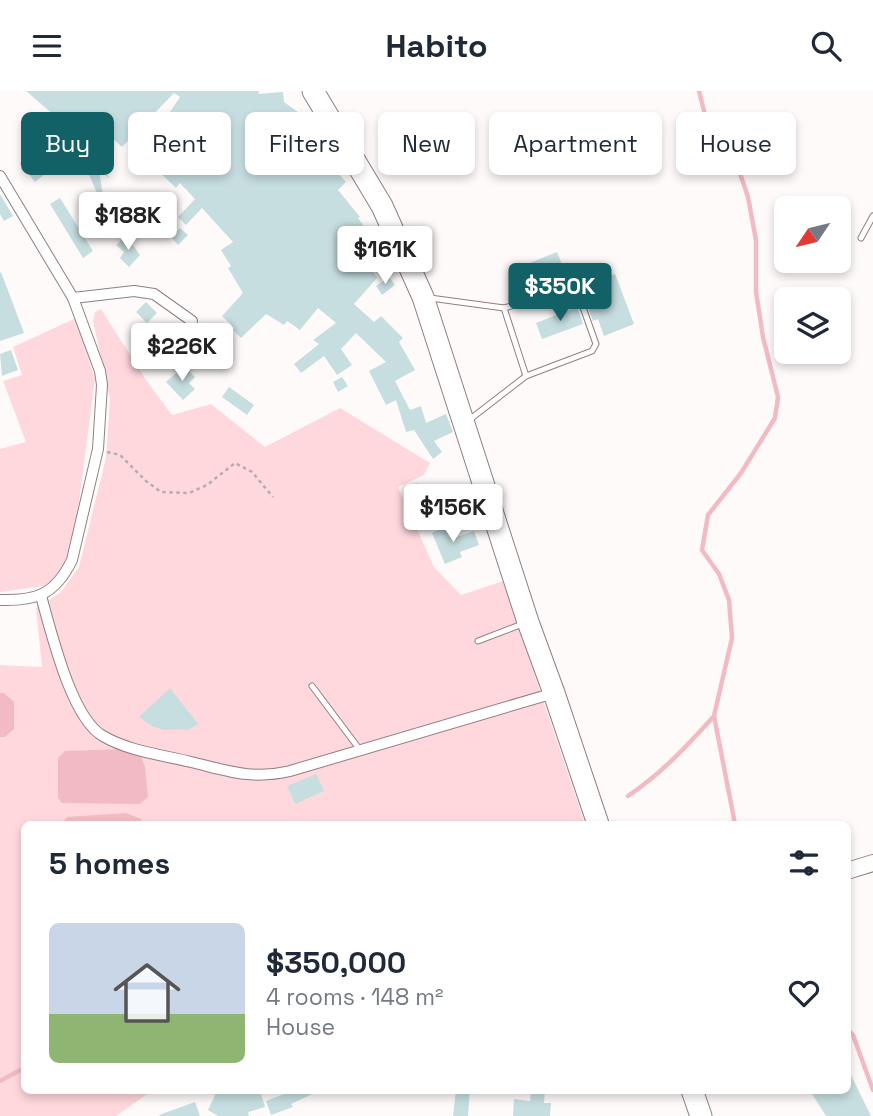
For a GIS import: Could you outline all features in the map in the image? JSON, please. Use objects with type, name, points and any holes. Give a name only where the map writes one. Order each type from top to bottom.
[{"type":"highway","points":[[313,91],[382,206],[422,297],[528,622],[597,821]]},
{"type":"highway","points":[[693,1094],[701,1116]]},
{"type":"street","points":[[0,176],[74,298],[94,352],[102,385],[97,449],[72,560],[66,573],[55,586],[41,596],[0,600]]},
{"type":"street","points":[[74,298],[134,291],[154,294],[192,321]]},
{"type":"street","points":[[41,596],[76,702],[93,728],[103,736],[132,747],[250,776],[282,773],[554,692]]},
{"type":"street","points":[[851,870],[873,863]]},
{"type":"lane","points":[[862,238],[873,216]]},
{"type":"lane","points":[[422,297],[504,308],[568,291],[580,299],[596,344],[592,351],[526,376],[464,424]]},
{"type":"lane","points":[[504,308],[526,376]]},
{"type":"lane","points":[[478,641],[528,622]]},
{"type":"lane","points":[[312,686],[360,750]]},
{"type":"path","points":[[97,449],[120,455],[161,492],[189,493],[207,485],[235,463],[252,472],[273,497]]},
{"type":"shaded area","points":[[101,309],[146,380],[172,415],[211,404],[265,447],[340,408],[430,463],[424,475],[398,487],[434,567],[461,595],[503,581],[584,821],[21,821],[21,1094],[147,1094],[116,1116],[0,1116],[0,665],[42,667],[36,608],[60,593],[79,567],[106,458],[110,399],[93,321],[95,312]]},
{"type":"shaded area","points":[[76,318],[95,379],[73,547],[59,577],[44,586],[0,592],[0,449],[26,442],[3,381],[22,375],[13,347]]},
{"type":"shaded area","points":[[0,693],[4,693],[14,702],[14,729],[5,737],[0,737]]},
{"type":"shaded area","points":[[126,749],[140,754],[145,767],[148,797],[140,804],[62,803],[58,798],[58,758],[65,751]]},
{"type":"shaded area","points":[[126,813],[141,821],[64,821],[67,817]]},
{"type":"building","points":[[26,91],[283,92],[284,102],[298,112],[245,112],[245,175],[340,175],[346,182],[338,190],[360,217],[358,218],[369,233],[367,235],[380,252],[366,261],[377,278],[354,304],[374,322],[381,316],[403,338],[399,342],[415,370],[395,381],[410,410],[421,406],[426,423],[446,414],[453,432],[434,441],[442,452],[433,459],[414,430],[406,432],[396,400],[386,405],[369,371],[386,362],[356,333],[341,349],[352,365],[337,375],[324,356],[301,373],[294,364],[319,344],[313,340],[336,323],[318,308],[300,330],[287,321],[284,325],[266,314],[241,338],[222,316],[243,293],[221,250],[233,242],[202,208],[186,225],[178,217],[195,199],[180,183],[176,188],[162,175],[231,175],[231,112],[170,112],[180,97],[174,93],[156,112],[128,112],[128,141],[122,147],[114,140],[114,112],[50,112]]},
{"type":"building","points":[[29,175],[44,175],[35,182]]},
{"type":"building","points":[[89,175],[100,175],[103,196],[99,198]]},
{"type":"building","points":[[0,194],[13,216],[4,221],[0,214]]},
{"type":"building","points":[[60,198],[93,251],[83,258],[50,204]]},
{"type":"building","points":[[180,228],[188,235],[178,245],[171,237]]},
{"type":"building","points":[[126,236],[140,255],[129,267],[120,258],[124,252],[116,245]]},
{"type":"building","points":[[557,252],[570,284],[524,297],[512,270]]},
{"type":"building","points":[[0,273],[24,333],[0,341]]},
{"type":"building","points":[[615,274],[634,324],[604,336],[598,319],[593,321],[587,304],[591,302],[585,285]]},
{"type":"building","points":[[389,277],[395,285],[382,295],[376,286]]},
{"type":"building","points":[[146,302],[157,313],[147,323],[136,312]]},
{"type":"building","points":[[577,307],[583,324],[542,339],[536,323]]},
{"type":"building","points":[[11,350],[18,370],[2,376],[0,354]]},
{"type":"building","points":[[184,366],[195,377],[189,383],[195,389],[183,400],[166,382]]},
{"type":"building","points":[[342,377],[348,386],[338,392],[333,382]]},
{"type":"building","points":[[229,387],[254,405],[247,415],[222,397]]},
{"type":"building","points":[[418,483],[423,495],[411,499],[406,488]]},
{"type":"building","points":[[448,525],[454,538],[474,531],[479,545],[460,552],[462,557],[445,564],[432,533]]},
{"type":"building","points":[[170,688],[198,724],[186,731],[164,730],[139,717]]},
{"type":"building","points":[[316,774],[324,791],[295,804],[287,786]]},
{"type":"building","points":[[851,1075],[871,1116],[826,1116],[812,1094],[851,1094]]},
{"type":"building","points":[[261,1094],[265,1107],[248,1112],[249,1116],[218,1116],[208,1110],[215,1095]]},
{"type":"building","points":[[284,1094],[312,1094],[291,1104],[293,1107],[271,1115],[266,1101]]},
{"type":"building","points":[[456,1094],[470,1094],[468,1116],[453,1116]]},
{"type":"building","points":[[531,1094],[545,1094],[544,1103],[551,1103],[550,1116],[513,1116],[514,1099],[530,1101]]},
{"type":"building","points":[[195,1102],[200,1116],[159,1115]]},
{"type":"waterway","points":[[699,91],[705,115],[714,132],[729,141],[748,197],[756,240],[756,292],[763,337],[778,397],[775,418],[741,473],[708,515],[702,550],[719,574],[729,600],[732,638],[714,716],[734,821]]},
{"type":"waterway","points":[[628,796],[663,768],[714,716]]},
{"type":"waterway","points":[[851,1033],[873,1090]]},
{"type":"waterway","points":[[0,1081],[21,1070]]}]
